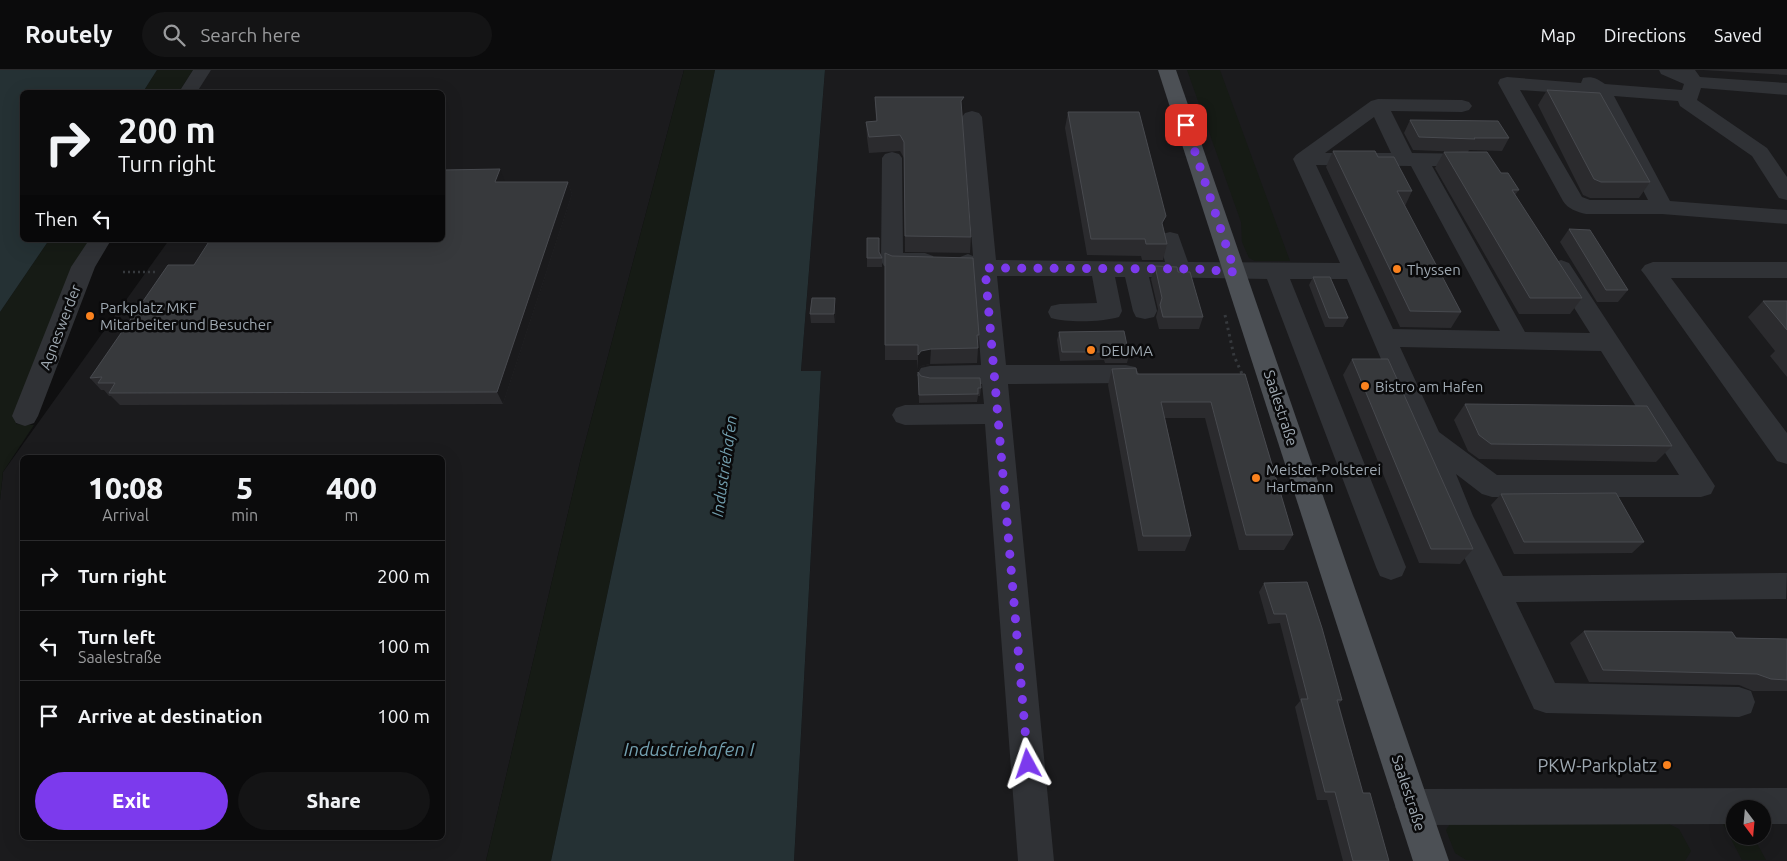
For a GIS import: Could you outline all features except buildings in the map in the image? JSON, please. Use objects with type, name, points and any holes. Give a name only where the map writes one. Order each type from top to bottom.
[{"type":"main road","name":"Saalestraße","points":[[1167,70],[1431,861]]},
{"type":"lane","points":[[189,90],[202,70]]},
{"type":"lane","points":[[1572,70],[1602,91],[1662,206]]},
{"type":"lane","points":[[1668,70],[1689,83]]},
{"type":"lane","points":[[1787,89],[1689,83],[1602,91],[1507,83],[1574,201],[1586,207],[1662,206],[1787,217]]},
{"type":"lane","points":[[1689,83],[1687,102],[1760,152],[1787,194]]},
{"type":"lane","points":[[1378,105],[1518,340]]},
{"type":"lane","points":[[1303,158],[1378,105],[1462,106]]},
{"type":"lane","points":[[972,117],[1036,861]]},
{"type":"lane","points":[[892,158],[892,261],[970,262],[985,268],[1103,276]]},
{"type":"lane","points":[[1303,158],[1492,160],[1497,167]]},
{"type":"lane","points":[[1303,158],[1355,271],[1460,516],[1546,698],[1739,702]]},
{"type":"lane","points":[[1170,239],[1178,269]]},
{"type":"lane","name":"Agneswerder","points":[[25,416],[83,267],[99,242]]},
{"type":"lane","points":[[1428,439],[1492,486],[1701,486],[1552,254]]},
{"type":"lane","points":[[1059,284],[1136,269],[1235,272],[1355,271]]},
{"type":"lane","points":[[1136,269],[1146,312]]},
{"type":"lane","points":[[1787,270],[1653,270],[1787,453]]},
{"type":"lane","points":[[1276,272],[1391,567]]},
{"type":"lane","points":[[1060,312],[1110,311],[1103,276]]},
{"type":"lane","points":[[1384,338],[1609,342]]},
{"type":"lane","points":[[930,375],[1126,374]]},
{"type":"lane","points":[[905,415],[998,414]]},
{"type":"lane","points":[[1494,589],[1786,586]]},
{"type":"lane","points":[[1413,807],[1787,806]]},
{"type":"path","points":[[123,272],[156,272]]},
{"type":"shaded area","points":[[157,70],[193,70],[180,90],[144,90]]},
{"type":"shaded area","points":[[210,70],[684,70],[581,458],[486,861],[0,861],[0,500],[3,472],[168,242],[445,242],[445,90],[197,90]]},
{"type":"shaded area","points":[[684,70],[715,70],[551,861],[486,861],[581,458]]},
{"type":"shaded area","points":[[825,70],[1787,70],[1787,861],[794,861],[821,371],[801,371]]},
{"type":"shaded area","points":[[1187,70],[1220,70],[1290,261],[1255,261],[1249,258],[1242,242],[1241,222]]},
{"type":"shaded area","points":[[48,242],[90,242],[33,365],[16,424],[34,425],[3,472],[0,500],[0,312]]},
{"type":"shaded area","points":[[1661,820],[1679,829],[1691,851],[1685,861],[1466,860],[1455,853],[1446,830],[1452,821]]},
{"type":"shaded area","points":[[1721,820],[1726,820],[1726,830]]},
{"type":"shaded area","points":[[1734,845],[1758,845],[1766,860],[1742,860]]},
{"type":"water","points":[[0,70],[157,70],[144,90],[20,90],[20,242],[48,242],[0,312]]},
{"type":"water","name":"Industriehafen I","points":[[715,70],[825,70],[801,371],[821,371],[794,861],[551,861],[636,458]]},
{"type":"place","name":"Thyssen","points":[[1397,269]]},
{"type":"place","name":"Parkplatz MKF Mitarbeiter und Besucher","points":[[90,316]]},
{"type":"place","name":"DEUMA","points":[[1091,350]]},
{"type":"place","name":"Bistro am Hafen","points":[[1365,386]]},
{"type":"place","name":"Meister-Polsterei Hartmann","points":[[1256,478]]},
{"type":"place","name":"PKW-Parkplatz","points":[[1667,765]]},
{"type":"route","points":[[1028,764],[985,268],[1214,269],[1235,272],[1186,125]]},
{"type":"water label","name":"Industriehafen","points":[[724,466]]}]
